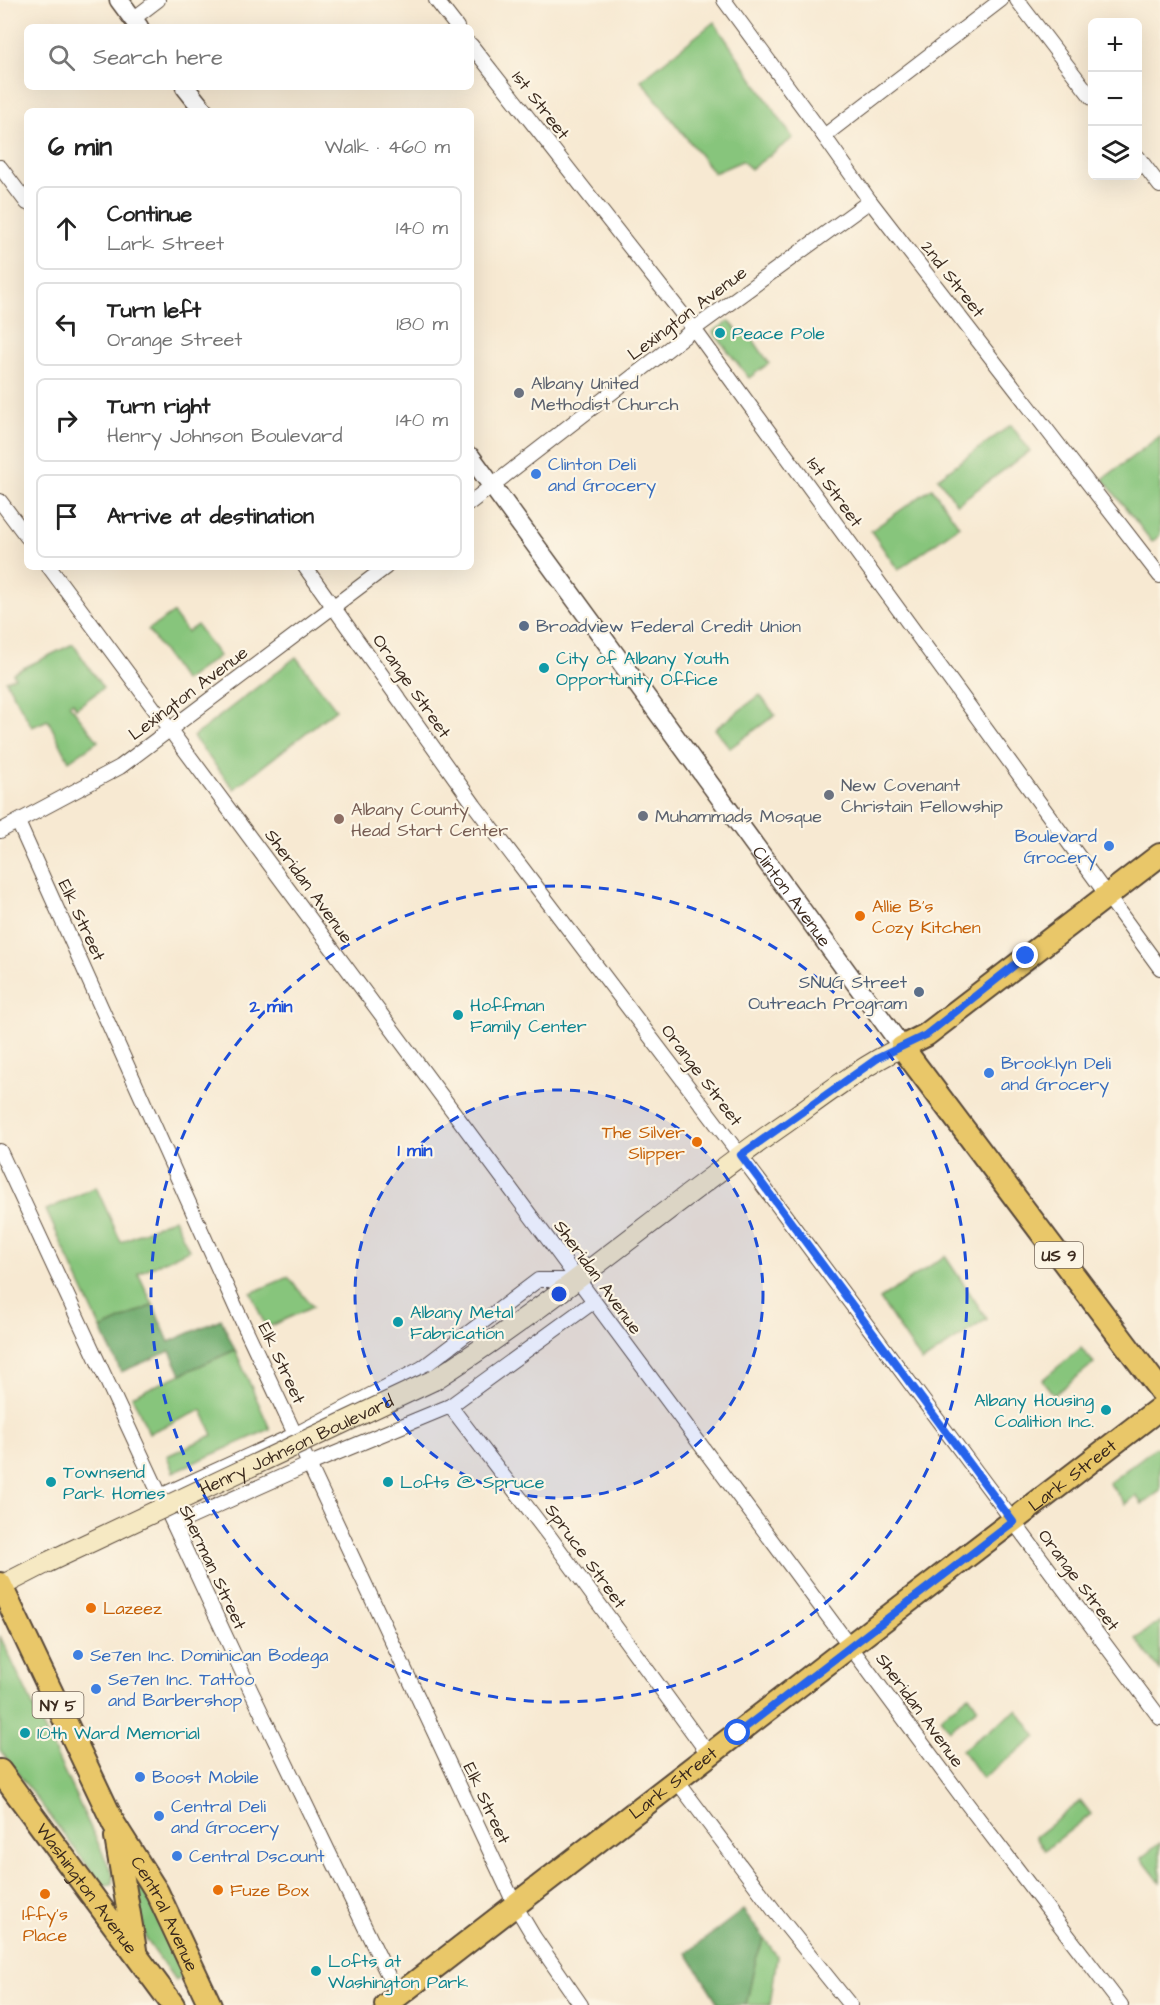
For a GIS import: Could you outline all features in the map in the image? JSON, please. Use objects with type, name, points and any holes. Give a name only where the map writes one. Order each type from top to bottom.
[{"type":"main road","name":"Henry Johnson Boulevard","points":[[0,1585],[434,1380],[578,1280],[741,1155],[878,1058],[926,1035],[1160,855]]},
{"type":"main road","name":"Clinton Avenue","points":[[902,1047],[1160,1390]]},
{"type":"main road","name":"Lark Street","points":[[392,2001],[1160,1408]]},
{"type":"main road","name":"Central Avenue","points":[[0,1585],[114,1824],[157,1892],[210,2005]]},
{"type":"main road","name":"Washington Avenue","points":[[0,1771],[173,2005]]},
{"type":"main road","name":"Central Avenue","points":[[114,1824],[136,1953]]},
{"type":"street","points":[[119,0],[136,23],[158,0]]},
{"type":"street","points":[[436,0],[455,24]]},
{"type":"street","name":"2nd Street","points":[[724,0],[870,201],[1157,566]]},
{"type":"street","points":[[824,136],[1001,0]]},
{"type":"street","points":[[1017,0],[1088,93]]},
{"type":"street","name":"1st Street","points":[[474,49],[694,329],[1160,968]]},
{"type":"street","points":[[187,90],[202,108]]},
{"type":"street","points":[[1142,163],[1160,186]]},
{"type":"street","points":[[0,167],[24,198]]},
{"type":"street","name":"Lexington Avenue","points":[[474,500],[694,329],[870,201]]},
{"type":"street","name":"Clinton Avenue","points":[[474,461],[902,1047]]},
{"type":"street","points":[[0,501],[24,533]]},
{"type":"street","name":"Sheridan Avenue","points":[[51,570],[593,1302],[965,1801],[1121,2005]]},
{"type":"street","name":"Orange Street","points":[[307,570],[475,806],[741,1155],[1160,1718]]},
{"type":"street","name":"Lexington Avenue","points":[[0,831],[120,767],[382,570]]},
{"type":"street","name":"Elk Street","points":[[18,822],[236,1308],[516,1905],[534,1937],[581,2005]]},
{"type":"street","name":"Sherman Street","points":[[0,1151],[392,2001]]},
{"type":"street","name":"Henry Johnson Boulevard","points":[[160,1497],[296,1434],[422,1368],[538,1280],[578,1280]]},
{"type":"street","points":[[450,1406],[593,1302]]},
{"type":"street","name":"Henry Johnson Boulevard","points":[[174,1526],[310,1464],[450,1406]]},
{"type":"street","name":"Spruce Street","points":[[450,1406],[550,1537],[710,1756]]},
{"type":"street","points":[[677,1781],[850,2005]]},
{"type":"green space","points":[[714,22],[793,138],[751,169],[742,161],[714,173],[641,80]]},
{"type":"green space","points":[[729,321],[739,332],[754,341],[769,363],[749,378],[713,332]]},
{"type":"green space","points":[[1011,425],[1030,451],[957,504],[938,478]]},
{"type":"green space","points":[[1160,436],[1160,535],[1152,542],[1103,479]]},
{"type":"green space","points":[[932,488],[959,526],[898,570],[871,531]]},
{"type":"green space","points":[[173,613],[187,632],[197,625],[219,656],[184,681],[148,630]]},
{"type":"green space","points":[[73,644],[103,688],[76,708],[73,702],[69,704],[98,741],[69,761],[48,720],[32,727],[6,681],[15,677],[13,673]]},
{"type":"green space","points":[[296,657],[336,709],[234,789],[193,737]]},
{"type":"green space","points":[[760,695],[775,715],[730,748],[715,729]]},
{"type":"green space","points":[[96,1187],[121,1242],[174,1218],[189,1250],[138,1273],[153,1305],[101,1329],[46,1210]]},
{"type":"green space","points":[[945,1256],[987,1319],[922,1362],[880,1299]]},
{"type":"green space","points":[[288,1277],[313,1307],[266,1328],[251,1293]]},
{"type":"green space","points":[[153,1305],[169,1342],[221,1319],[235,1350],[181,1374],[170,1351],[121,1372],[101,1329]]},
{"type":"green space","points":[[1081,1348],[1094,1363],[1054,1395],[1042,1380]]},
{"type":"green space","points":[[235,1350],[270,1429],[173,1472],[167,1456],[213,1435],[202,1410],[149,1433],[132,1396]]},
{"type":"green space","points":[[1156,1447],[1160,1452],[1160,1491],[1142,1504],[1136,1496],[1125,1504],[1109,1483]]},
{"type":"green space","points":[[1160,1621],[1160,1671],[1136,1639]]},
{"type":"green space","points":[[0,1636],[113,1875],[113,1884],[103,1885],[99,1881],[0,1750]]},
{"type":"green space","points":[[969,1695],[978,1708],[949,1730],[940,1718]]},
{"type":"green space","points":[[1017,1710],[1037,1737],[982,1778],[962,1750]]},
{"type":"green space","points":[[1081,1801],[1091,1814],[1045,1850],[1035,1837]]},
{"type":"green space","points":[[1160,1843],[1160,1882],[1141,1858]]},
{"type":"green space","points":[[141,1883],[185,1975],[175,1980],[146,1939],[135,1887]]},
{"type":"green space","points":[[743,1910],[764,1938],[756,1959],[746,2005],[719,2005],[687,1953]]},
{"type":"green space","points":[[764,1938],[777,1956],[770,2005],[746,2005],[756,1959]]},
{"type":"place","name":"Peace Pole","points":[[720,333]]},
{"type":"place","name":"Albany United Methodist Church","points":[[519,393]]},
{"type":"place","name":"Clinton Deli and Grocery","points":[[536,474]]},
{"type":"place","name":"Broadview Federal Credit Union","points":[[524,626]]},
{"type":"place","name":"City of Albany Youth Opportunity Office","points":[[544,668]]},
{"type":"place","name":"New Covenant Christain Fellowship","points":[[829,795]]},
{"type":"place","name":"Muhammads Mosque","points":[[643,816]]},
{"type":"place","name":"Albany County Head Start Center","points":[[339,819]]},
{"type":"place","name":"Boulevard Grocery","points":[[1109,846]]},
{"type":"place","name":"Allie B's Cozy Kitchen","points":[[860,916]]},
{"type":"place","name":"SNUG Street Outreach Program","points":[[919,992]]},
{"type":"place","name":"Hoffman Family Center","points":[[458,1015]]},
{"type":"place","name":"Brooklyn Deli and Grocery","points":[[989,1073]]},
{"type":"place","name":"The Silver Slipper","points":[[697,1142]]},
{"type":"place","name":"Albany Metal Fabrication","points":[[398,1322]]},
{"type":"place","name":"Albany Housing Coalition Inc.","points":[[1106,1410]]},
{"type":"place","name":"Townsend Park Homes","points":[[51,1482]]},
{"type":"place","name":"Lofts @ Spruce","points":[[388,1482]]},
{"type":"place","name":"Lazeez","points":[[91,1608]]},
{"type":"place","name":"Se7en Inc. Dominican Bodega","points":[[78,1655]]},
{"type":"place","name":"Se7en Inc. Tattoo and Barbershop","points":[[96,1689]]},
{"type":"place","name":"10th Ward Memorial","points":[[25,1733]]},
{"type":"place","name":"Boost Mobile","points":[[140,1777]]},
{"type":"place","name":"Central Deli and Grocery","points":[[159,1816]]},
{"type":"place","name":"Central Dscount","points":[[177,1856]]},
{"type":"place","name":"Fuze Box","points":[[218,1890]]},
{"type":"place","name":"Iffy's Place","points":[[45,1894]]},
{"type":"place","name":"Lofts at Washington Park","points":[[316,1971]]},
{"type":"route","points":[[738,1733],[1013,1522],[741,1155],[878,1058],[926,1035],[1026,956]]}]
